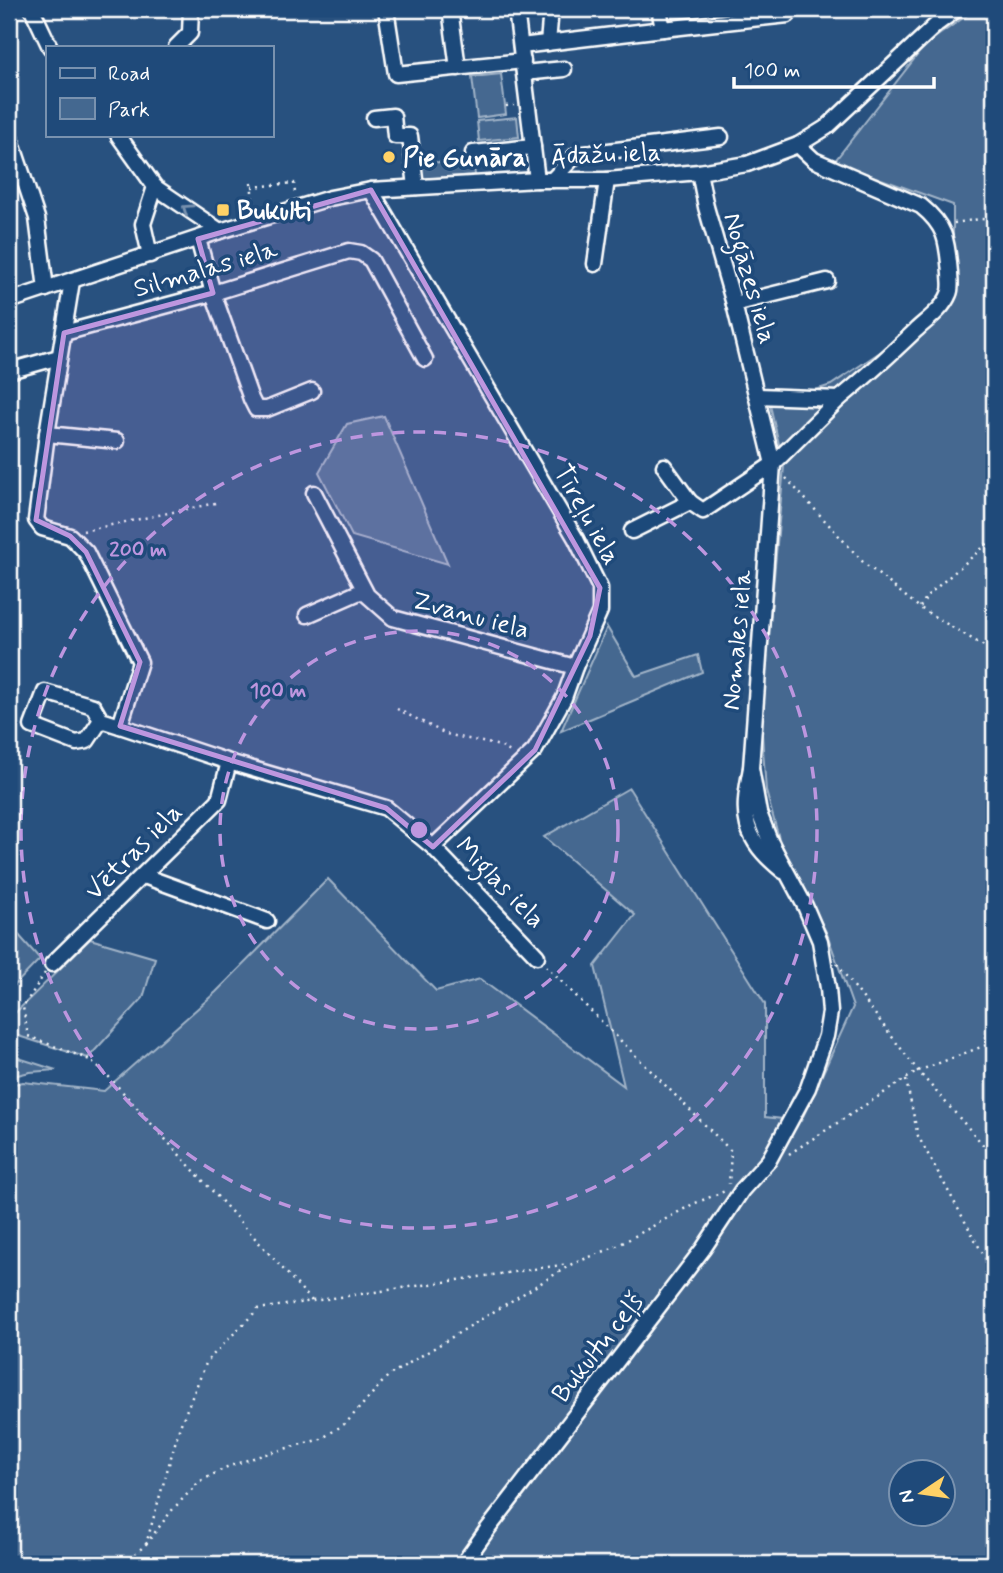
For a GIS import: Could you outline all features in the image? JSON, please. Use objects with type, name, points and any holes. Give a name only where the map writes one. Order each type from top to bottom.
[{"type":"street","points":[[32,9],[50,46]]},
{"type":"street","points":[[177,46],[190,33],[191,9]]},
{"type":"street","points":[[386,9],[396,74],[458,68],[564,69]]},
{"type":"street","points":[[450,9],[458,68]]},
{"type":"street","points":[[516,9],[533,148],[545,180],[576,155],[721,136]]},
{"type":"street","points":[[548,43],[551,9]]},
{"type":"street","points":[[659,9],[663,29]]},
{"type":"street","points":[[521,46],[788,15],[787,9]]},
{"type":"street","name":"Ādažu iela","points":[[9,301],[220,231],[296,208],[371,190],[545,180],[607,180],[699,172],[747,164],[798,145],[827,127],[938,23],[957,9]]},
{"type":"street","points":[[373,118],[393,116],[395,136],[410,136],[416,187]]},
{"type":"street","points":[[9,134],[37,218],[46,289]]},
{"type":"street","points":[[119,136],[155,187],[220,231]]},
{"type":"street","points":[[664,466],[690,502],[703,511],[773,464],[839,399],[943,305],[951,291],[947,240],[932,215],[921,206],[814,160],[798,145]]},
{"type":"street","points":[[473,153],[533,148]]},
{"type":"street","name":"Nogāzes iela","points":[[699,172],[706,207],[758,396]]},
{"type":"street","points":[[595,264],[607,180]]},
{"type":"street","points":[[150,255],[143,224],[155,187]]},
{"type":"street","name":"Tīreļu iela","points":[[371,190],[591,566],[600,588],[600,611],[575,667],[565,698],[535,750],[433,847]]},
{"type":"street","points":[[198,239],[213,293],[256,409],[267,409],[312,391]]},
{"type":"street","name":"Silmalas iela","points":[[64,333],[213,293],[349,251],[361,253],[372,260],[425,359]]},
{"type":"street","points":[[72,281],[36,520],[42,528],[70,536],[86,552],[140,662],[120,726]]},
{"type":"street","points":[[734,304],[827,281]]},
{"type":"street","points":[[9,371],[59,357]]},
{"type":"street","points":[[758,396],[839,399]]},
{"type":"street","name":"Nomales iela","points":[[758,396],[773,464],[751,768],[759,813],[770,841],[810,918],[820,941],[822,955]]},
{"type":"street","points":[[47,434],[117,441]]},
{"type":"street","name":"Zvanu iela","points":[[314,494],[367,595],[393,618],[575,667]]},
{"type":"street","points":[[632,531],[690,502]]},
{"type":"street","points":[[307,615],[364,590]]},
{"type":"street","name":"Miglas iela","points":[[101,720],[88,741],[76,743],[33,726],[45,692],[93,706],[101,720],[229,762],[386,808],[433,847],[537,956]]},
{"type":"street","name":"Vētras iela","points":[[52,964],[219,800],[229,762]]},
{"type":"street","points":[[144,876],[267,921]]},
{"type":"street","name":"Bukultu ceļš","points":[[463,1564],[703,1249],[742,1190],[769,1160],[808,1088],[826,1036],[830,1012],[822,955]]},
{"type":"path","points":[[256,220],[252,185],[293,183],[296,208]]},
{"type":"path","points":[[941,227],[980,219],[994,220]]},
{"type":"path","points":[[773,464],[863,562],[920,608],[994,652]]},
{"type":"path","points":[[70,536],[81,531],[220,502]]},
{"type":"path","points":[[920,608],[928,595],[994,538]]},
{"type":"path","points":[[397,709],[446,734],[500,746],[523,761]]},
{"type":"path","points":[[822,955],[832,957],[918,1071],[994,1157]]},
{"type":"path","name":"Miglas iela","points":[[537,956],[731,1151],[728,1190],[693,1204],[615,1247],[572,1264]]},
{"type":"path","points":[[52,964],[23,1007],[28,1036],[90,1060],[109,1077],[313,1301]]},
{"type":"path","points":[[769,1160],[780,1159],[918,1071],[994,1042]]},
{"type":"path","points":[[906,1080],[918,1136],[989,1265],[994,1319]]},
{"type":"path","points":[[146,1544],[180,1426],[207,1362],[258,1309],[572,1264]]},
{"type":"path","points":[[125,1564],[146,1544],[173,1509],[199,1482],[262,1455],[321,1438],[346,1423],[388,1377],[572,1264]]},
{"type":"highlighted area","points":[[371,190],[600,588],[590,636],[535,750],[433,847],[386,808],[120,726],[140,662],[86,552],[70,536],[36,520],[64,333],[213,293],[198,239]]},
{"type":"green space","points":[[976,9],[994,9],[994,1564],[18,1564],[9,1551],[9,1085],[23,1082],[104,1091],[216,992],[328,879],[436,991],[480,979],[624,1086],[595,966],[635,915],[544,837],[629,788],[765,1004],[765,1117],[801,1121],[853,1007],[827,934],[780,842],[766,791],[761,721],[784,466],[770,405],[831,385],[953,303],[953,205],[834,162],[926,44]]},
{"type":"green space","points":[[501,74],[506,114],[477,118],[472,77]]},
{"type":"green space","points":[[517,117],[519,137],[479,141],[477,121]]},
{"type":"green space","points":[[473,159],[475,175],[421,179],[419,164]]},
{"type":"green space","points":[[384,416],[448,564],[352,536],[319,472],[347,424]]},
{"type":"green space","points":[[607,627],[636,676],[698,655],[702,672],[561,731]]},
{"type":"green space","points":[[9,924],[40,959],[9,991]]},
{"type":"green space","points":[[90,939],[155,958],[143,998],[88,1058],[15,1035],[10,1018]]},
{"type":"green space","points":[[9,1055],[56,1070],[9,1077]]},
{"type":"place","name":"Pie Gunāra","points":[[389,157]]},
{"type":"place","name":"Bukulti","points":[[223,210]]}]
